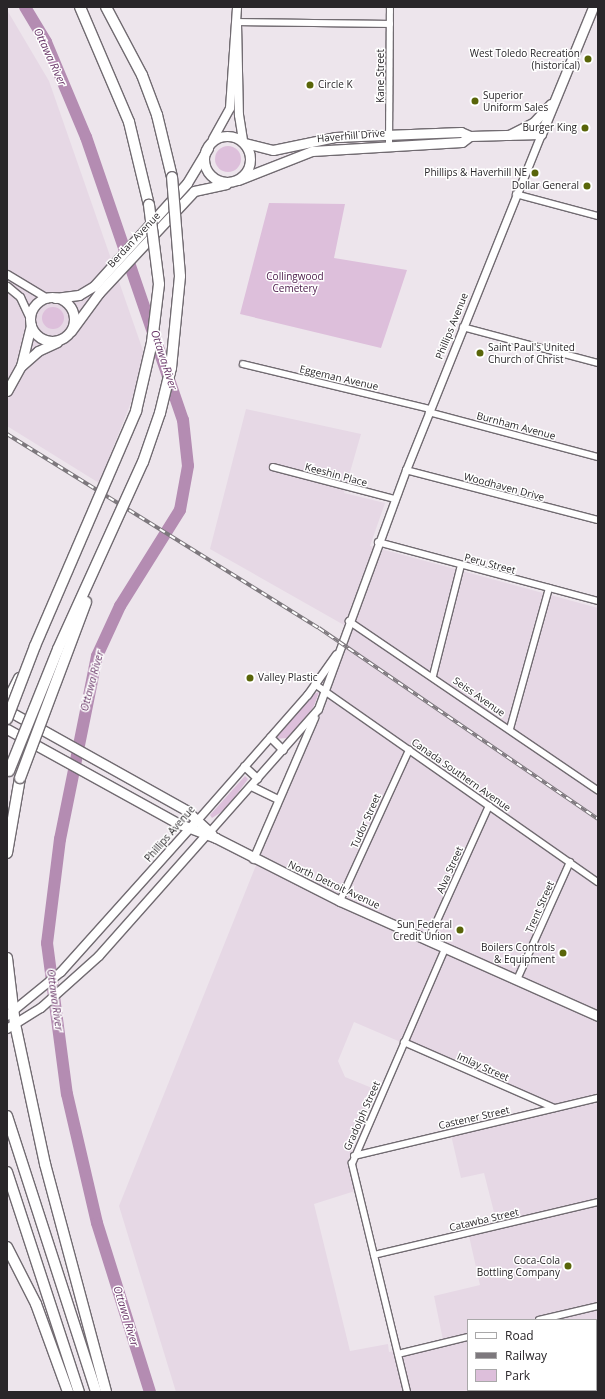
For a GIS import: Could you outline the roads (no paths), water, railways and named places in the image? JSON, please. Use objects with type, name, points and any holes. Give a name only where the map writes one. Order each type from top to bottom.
[{"type":"highway","points":[[7,702],[34,646],[136,412],[152,342],[159,284],[149,205],[129,122],[80,7]]},
{"type":"highway","points":[[8,774],[58,649],[110,538],[142,462],[171,368],[180,276],[172,177],[157,115],[142,74],[106,7]]},
{"type":"highway","points":[[7,853],[20,778],[110,538]]},
{"type":"highway","points":[[7,719],[34,646]]},
{"type":"highway","points":[[7,958],[11,1026],[45,1164],[106,1392]]},
{"type":"highway","points":[[7,1116],[96,1392]]},
{"type":"highway","points":[[7,1172],[79,1392]]},
{"type":"highway","points":[[7,1247],[42,1316],[68,1392]]},
{"type":"main road","points":[[237,7],[239,115],[248,164],[238,180],[226,184],[209,174],[205,162],[208,148],[230,108],[232,51],[237,22]]},
{"type":"main road","name":"Phillips Avenue","points":[[541,134],[593,7]]},
{"type":"main road","points":[[509,135],[533,123],[557,97]]},
{"type":"main road","points":[[213,139],[229,134],[244,141]]},
{"type":"main road","name":"Haverhill Drive","points":[[244,141],[273,150],[317,139],[462,142],[470,136],[541,134]]},
{"type":"main road","name":"Haverhill Drive","points":[[238,180],[312,151],[391,141]]},
{"type":"main road","name":"Berdan Avenue","points":[[51,298],[87,292],[134,242],[194,173],[208,148]]},
{"type":"main road","name":"Berdan Avenue","points":[[70,331],[118,273],[138,254],[194,191],[226,184]]},
{"type":"main road","points":[[7,391],[21,366],[35,305],[51,298],[72,310],[70,331],[60,340],[38,351],[21,366]]},
{"type":"main road","points":[[30,322],[45,340],[60,340]]},
{"type":"main road","name":"North Detroit Avenue","points":[[7,710],[56,740],[186,810],[211,834]]},
{"type":"main road","name":"North Detroit Avenue","points":[[7,729],[98,780],[190,828],[211,834],[254,859],[340,901],[598,1016]]},
{"type":"main road","name":"Phillips Avenue","points":[[10,1014],[31,999],[68,964],[197,820]]},
{"type":"main road","name":"Phillips Avenue","points":[[11,1026],[32,1014],[71,982],[99,956],[211,834]]},
{"type":"street","name":"Kane Street","points":[[390,7],[391,141]]},
{"type":"street","points":[[237,22],[390,24]]},
{"type":"street","name":"Phillips Avenue","points":[[254,859],[294,758],[325,692],[336,654],[378,542],[541,134]]},
{"type":"street","points":[[516,194],[598,216]]},
{"type":"street","points":[[7,274],[51,298]]},
{"type":"street","points":[[7,286],[20,297],[30,322]]},
{"type":"street","points":[[463,327],[598,363]]},
{"type":"street","name":"Eggeman Avenue","points":[[243,364],[430,410]]},
{"type":"street","name":"Burnham Avenue","points":[[430,410],[598,458]]},
{"type":"street","name":"Keeshin Place","points":[[273,468],[395,500]]},
{"type":"street","name":"Woodhaven Drive","points":[[406,470],[598,520]]},
{"type":"street","name":"Peru Street","points":[[378,542],[461,566],[598,601]]},
{"type":"street","points":[[433,676],[461,566]]},
{"type":"street","points":[[510,729],[549,588]]},
{"type":"street","name":"Seiss Avenue","points":[[349,621],[433,676],[598,790]]},
{"type":"street","name":"Phillips Avenue","points":[[197,820],[270,738],[314,684],[336,654]]},
{"type":"street","name":"Canada Southern Avenue","points":[[314,684],[598,882]]},
{"type":"street","name":"Phillips Avenue","points":[[211,834],[252,786],[257,778],[318,709]]},
{"type":"street","points":[[270,738],[283,750]]},
{"type":"street","name":"Tudor Street","points":[[340,901],[409,750]]},
{"type":"street","points":[[244,766],[257,778]]},
{"type":"street","points":[[252,786],[278,799]]},
{"type":"street","name":"Alva Street","points":[[428,941],[489,806]]},
{"type":"street","name":"Trent Street","points":[[517,980],[570,862]]},
{"type":"street","name":"Gradolph Street","points":[[407,1392],[352,1164],[354,1156],[446,949]]},
{"type":"street","name":"Imlay Street","points":[[404,1042],[555,1108]]},
{"type":"street","name":"Castener Street","points":[[354,1156],[598,1098]]},
{"type":"street","name":"Catawba Street","points":[[374,1255],[598,1202]]},
{"type":"street","points":[[543,1319],[598,1306]]},
{"type":"street","points":[[398,1354],[467,1337]]},
{"type":"waterway","name":"Ottawa River","points":[[25,7],[46,42],[86,137],[183,420],[188,466],[180,510],[120,606],[97,656],[60,839],[47,943],[67,1094],[97,1223],[150,1392]]},
{"type":"railway","points":[[7,434],[319,628],[598,819]]},
{"type":"place","name":"West Toledo Recreation (historical)","points":[[588,59]]},
{"type":"place","name":"Circle K","points":[[310,85]]},
{"type":"place","name":"Superior Uniform Sales","points":[[475,101]]},
{"type":"place","name":"Burger King","points":[[585,128]]},
{"type":"place","name":"Phillips & Haverhill NE","points":[[535,173]]},
{"type":"place","name":"Dollar General","points":[[587,186]]},
{"type":"place","name":"Saint Paul's United Church of Christ","points":[[480,353]]},
{"type":"place","name":"Valley Plastic","points":[[250,678]]},
{"type":"place","name":"Sun Federal Credit Union","points":[[460,930]]},
{"type":"place","name":"Boilers Controls & Equipment","points":[[563,953]]},
{"type":"place","name":"Coca-Cola Bottling Company","points":[[568,1266]]},
{"type":"park label","name":"Collingwood Cemetery","points":[[295,282]]}]
